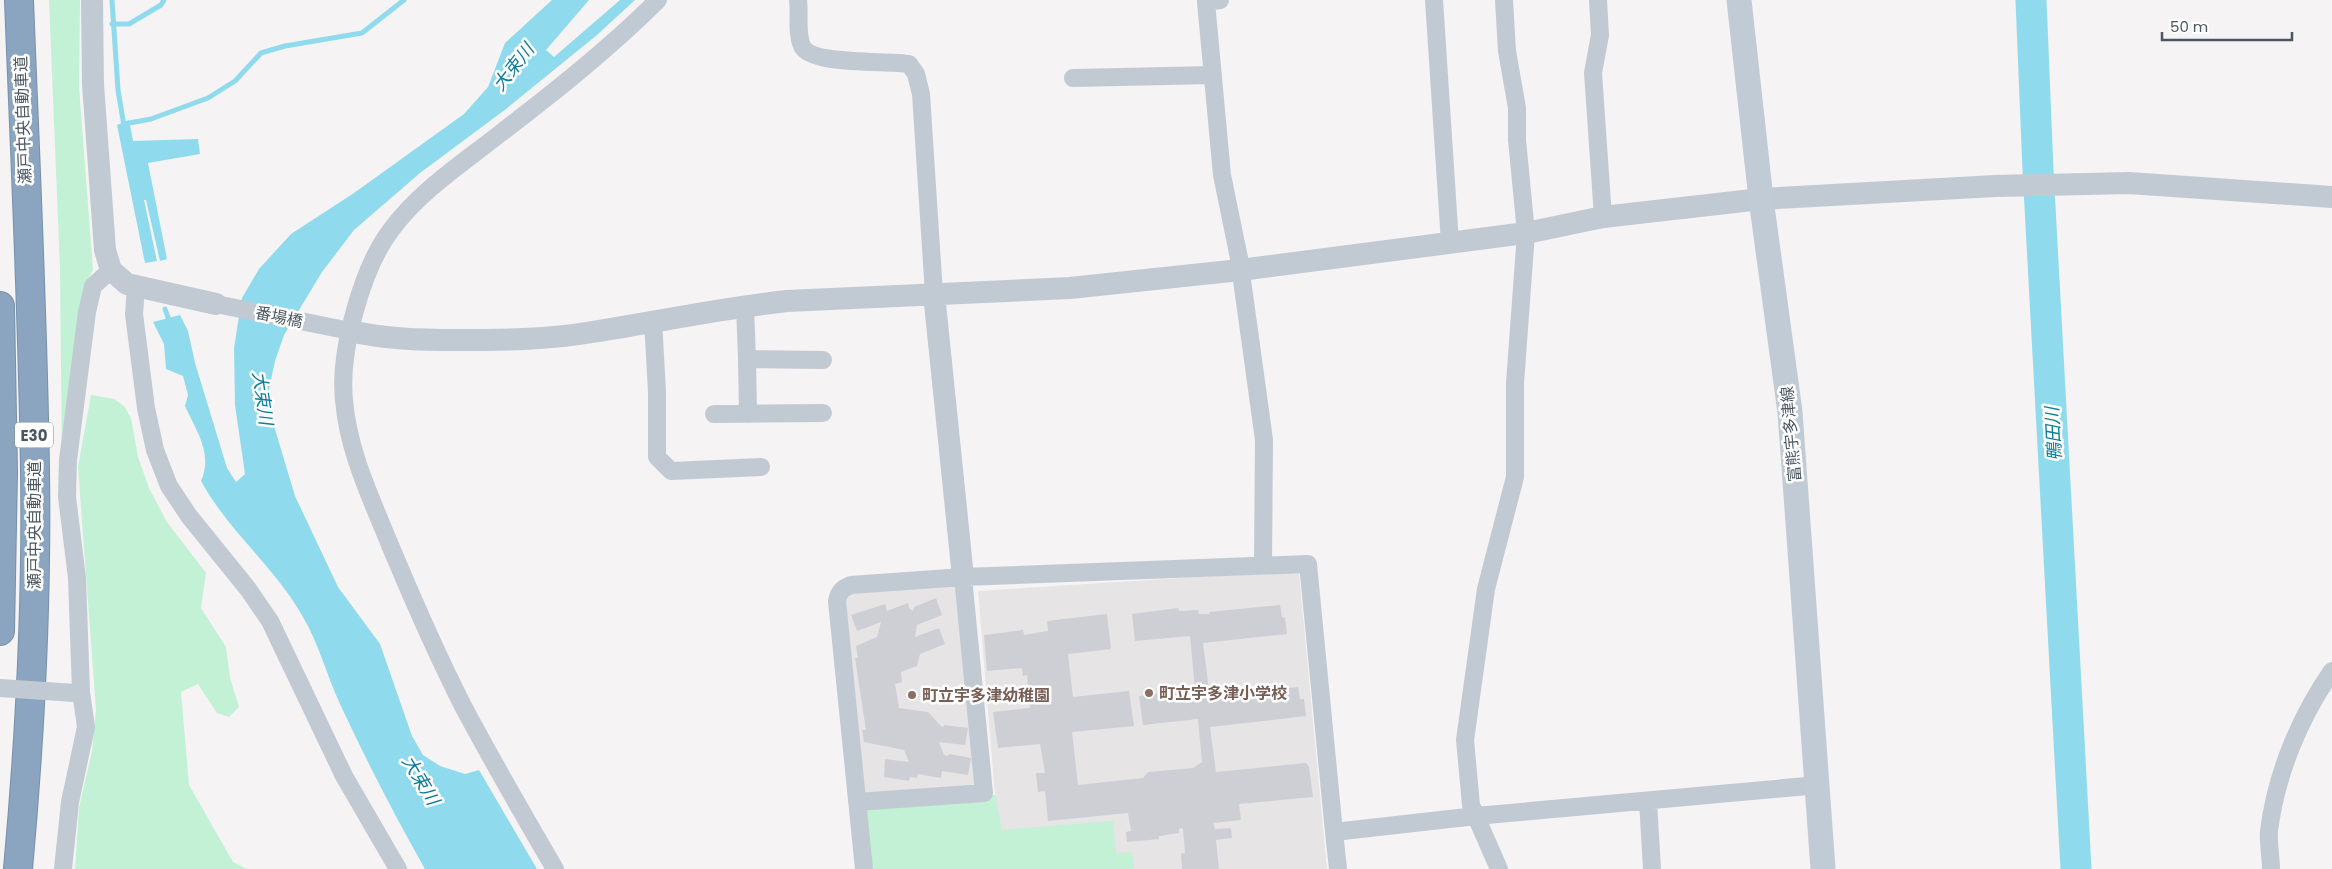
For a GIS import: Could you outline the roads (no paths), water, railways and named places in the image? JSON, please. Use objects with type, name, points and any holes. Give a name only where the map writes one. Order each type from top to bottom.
[{"type":"highway","name":"瀬戸中央自動車道","points":[[18,0],[35,472],[29,754],[18,869]]},
{"type":"highway","name":"瀬戸中央自動車道","points":[[0,306],[3,472],[0,631]]},
{"type":"main road","name":"富熊宇多津線","points":[[1739,0],[1761,199],[1790,412],[1818,785],[1822,869]]},
{"type":"street","points":[[92,0],[93,84],[102,220],[105,250],[111,270],[119,279],[136,287],[216,304]]},
{"type":"street","points":[[555,869],[463,706],[416,608],[362,474],[348,433],[344,398],[346,331],[366,278],[389,232],[407,210],[433,186],[566,82],[658,0]]},
{"type":"street","points":[[798,0],[800,38],[803,48],[811,54],[850,62],[900,62],[909,64],[916,74],[921,94],[934,294],[984,793],[857,802]]},
{"type":"street","points":[[1220,0],[1206,2],[1222,175],[1240,270],[1264,440],[1264,566]]},
{"type":"street","points":[[1434,0],[1450,243]]},
{"type":"street","points":[[1499,869],[1471,805],[1465,740],[1486,589],[1515,477],[1515,383],[1526,233],[1517,140],[1517,108],[1507,51],[1504,0]]},
{"type":"street","points":[[1598,0],[1600,35],[1593,73],[1604,218]]},
{"type":"street","points":[[1073,78],[1213,76]]},
{"type":"street","points":[[346,331],[401,339],[513,340],[592,333],[653,320],[787,301],[1070,288],[1240,270],[1526,233],[1604,218],[1761,199],[1994,186],[2129,183],[2332,196]]},
{"type":"street","points":[[63,869],[70,802],[86,727],[78,692],[77,578],[67,497],[68,460],[87,312],[93,286],[111,270]]},
{"type":"street","points":[[136,287],[134,314],[146,408],[155,450],[169,486],[189,516],[248,589],[270,622],[344,776],[398,869]]},
{"type":"street","name":"番場橋","points":[[216,304],[346,331]]},
{"type":"street","points":[[745,306],[748,359],[748,414]]},
{"type":"street","points":[[653,320],[657,392],[657,457],[671,471],[761,467]]},
{"type":"street","points":[[748,359],[823,360]]},
{"type":"street","points":[[714,414],[823,413]]},
{"type":"street","points":[[864,869],[837,601],[838,594],[843,588],[851,585],[962,577],[1308,564],[1338,869]]},
{"type":"street","points":[[2271,869],[2269,833],[2277,783],[2301,726],[2332,670]]},
{"type":"street","points":[[0,688],[78,692]]},
{"type":"street","points":[[1334,832],[1476,816],[1818,785]]},
{"type":"street","points":[[1648,801],[1652,869]]},
{"type":"water","name":"大束川","points":[[552,0],[589,0],[546,50],[554,57],[620,0],[635,0],[597,35],[506,109],[420,173],[354,230],[322,272],[284,335],[275,361],[269,389],[274,426],[295,496],[338,587],[380,644],[412,736],[423,755],[440,766],[465,774],[479,770],[537,869],[425,869],[360,746],[335,693],[314,638],[303,617],[279,582],[225,517],[201,481],[205,462],[204,452],[202,443],[185,406],[188,395],[183,376],[166,369],[164,344],[153,322],[180,315],[188,331],[195,363],[227,468],[236,482],[245,474],[235,405],[234,348],[242,298],[259,269],[291,234],[354,193],[464,114],[488,87],[505,43]]},
{"type":"water","points":[[129,120],[133,141],[198,139],[200,154],[148,163],[167,259],[160,261],[146,200],[144,200],[157,261],[145,263],[117,125]]},
{"type":"waterway","points":[[112,0],[118,90],[124,126]]},
{"type":"waterway","points":[[112,24],[129,24],[161,5],[164,0]]},
{"type":"waterway","points":[[124,124],[151,119],[208,98],[235,81],[261,53],[285,46],[362,33],[404,0]]},
{"type":"waterway","name":"鴨田川","points":[[2031,0],[2038,170],[2076,869]]},
{"type":"waterway","points":[[165,309],[170,323]]},
{"type":"place","name":"町立宇多津小学校","points":[[1149,693]]},
{"type":"place","name":"町立宇多津幼稚園","points":[[912,695]]}]
